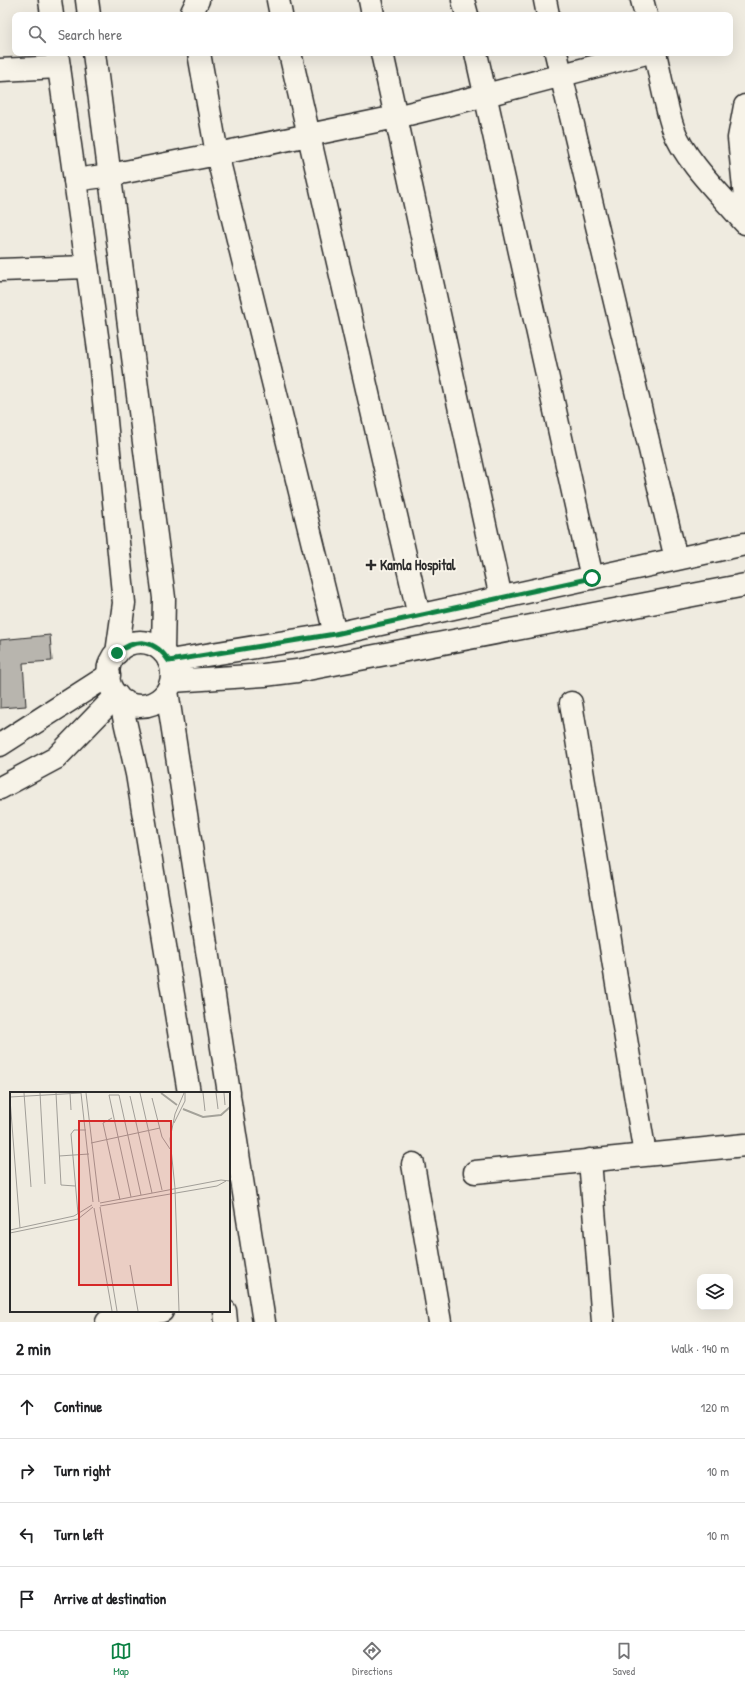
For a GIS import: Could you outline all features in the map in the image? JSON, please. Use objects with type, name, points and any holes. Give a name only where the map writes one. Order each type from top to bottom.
[{"type":"street","points":[[50,0],[52,12]]},
{"type":"street","points":[[87,0],[89,12]]},
{"type":"street","points":[[192,12],[198,0]]},
{"type":"street","points":[[278,0],[280,12]]},
{"type":"street","points":[[370,0],[372,12]]},
{"type":"street","points":[[463,0],[466,12]]},
{"type":"street","points":[[545,0],[547,12]]},
{"type":"street","points":[[642,0],[645,12]]},
{"type":"street","points":[[94,56],[164,598],[168,671],[229,1092]]},
{"type":"street","points":[[201,56],[218,154],[335,634]]},
{"type":"street","points":[[291,56],[419,616]]},
{"type":"street","points":[[383,56],[501,598]]},
{"type":"street","points":[[477,56],[592,578]]},
{"type":"street","points":[[557,56],[676,559]]},
{"type":"street","points":[[75,180],[110,175],[218,154],[396,117],[634,56]]},
{"type":"street","points":[[656,56],[674,128],[681,144],[697,167],[745,223]]},
{"type":"street","points":[[0,70],[58,60],[99,350],[124,603],[117,653]]},
{"type":"street","points":[[745,106],[739,138],[745,198]]},
{"type":"street","points":[[0,270],[87,267]]},
{"type":"street","points":[[168,671],[745,544]]},
{"type":"street","points":[[168,671],[264,675],[297,671],[745,585]]},
{"type":"street","points":[[135,643],[145,643],[155,646],[168,671],[160,699],[151,704],[140,706],[130,704],[118,697],[113,691],[108,675],[111,661],[117,653],[125,646],[135,643]]},
{"type":"street","points":[[0,745],[108,675]]},
{"type":"street","points":[[0,788],[56,758],[118,697]]},
{"type":"street","points":[[118,697],[137,774],[189,1092]]},
{"type":"street","points":[[571,703],[645,1155]]},
{"type":"street","points":[[230,1101],[264,1322]]},
{"type":"street","points":[[475,1172],[745,1145]]},
{"type":"street","points":[[590,1160],[603,1322]]},
{"type":"street","points":[[413,1164],[440,1322]]},
{"type":"street","points":[[101,1312],[103,1322]]},
{"type":"street","points":[[107,1322],[157,1312]]},
{"type":"street","points":[[225,1312],[226,1322]]},
{"type":"building","points":[[50,635],[52,661],[23,663],[26,706],[0,708],[0,640]]},
{"type":"place","name":"Kamla Hospital","points":[[371,565]]},
{"type":"route","points":[[117,653],[125,646],[135,643],[145,643],[155,646],[163,652],[169,661],[335,634],[592,578]]}]
